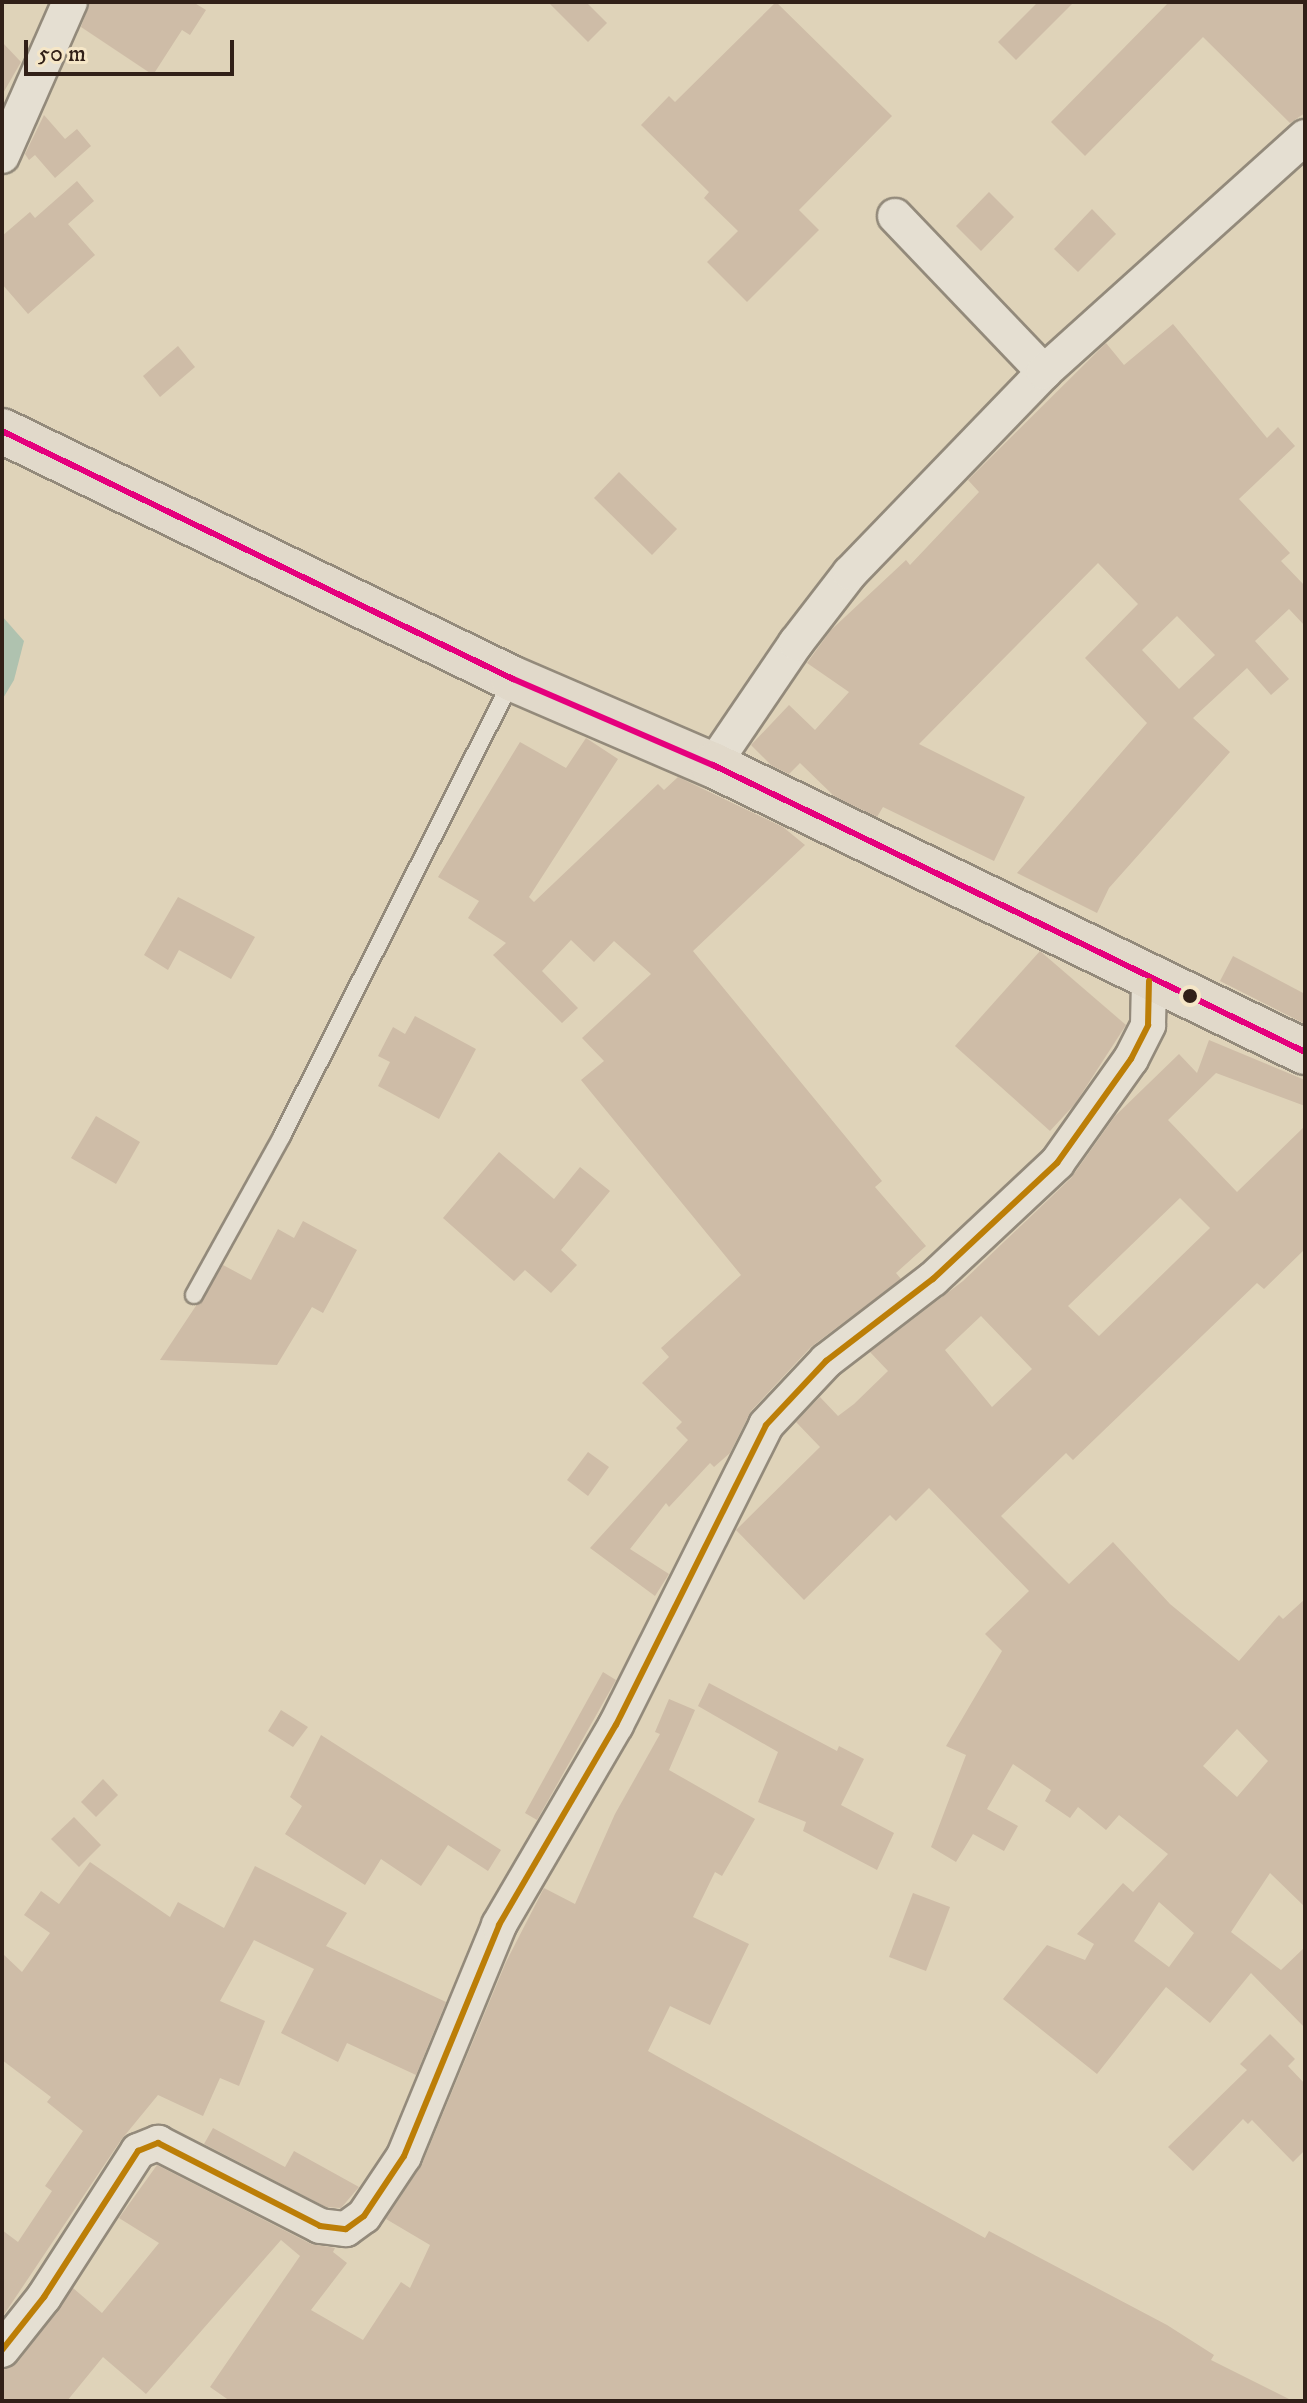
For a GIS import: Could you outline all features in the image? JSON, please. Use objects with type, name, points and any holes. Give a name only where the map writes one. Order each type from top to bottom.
[{"type":"highway","points":[[2,431],[513,679],[713,765],[1149,981],[1305,1052]]},
{"type":"street","points":[[2,156],[70,2]]},
{"type":"street","points":[[713,765],[796,643],[850,573],[1044,372],[1305,137]]},
{"type":"street","points":[[895,216],[1044,372]]},
{"type":"street","points":[[2,2350],[44,2297],[122,2171],[138,2151],[158,2143],[320,2226],[346,2229],[364,2216],[404,2156],[499,1925],[616,1725],[766,1425],[826,1361],[933,1279],[1057,1163],[1131,1059],[1148,1025],[1149,981]]},
{"type":"lane","points":[[194,1295],[282,1136],[513,679]]},
{"type":"shaded area","points":[[2,616],[24,641],[14,680],[2,700]]},
{"type":"building","points":[[90,2],[193,2],[206,10],[190,35],[182,30],[153,75],[81,27]]},
{"type":"building","points":[[548,2],[586,2],[607,23],[588,42]]},
{"type":"building","points":[[776,2],[892,116],[799,210],[819,230],[747,302],[707,262],[738,231],[704,198],[709,192],[641,125],[669,96],[675,102]]},
{"type":"building","points":[[1038,2],[1074,2],[1016,60],[998,42]]},
{"type":"building","points":[[1169,2],[1305,2],[1305,113],[1290,123],[1203,37],[1085,156],[1051,122]]},
{"type":"building","points":[[2,42],[21,62],[2,95]]},
{"type":"building","points":[[44,115],[65,139],[77,129],[91,146],[55,178],[35,155],[29,160],[25,154]]},
{"type":"building","points":[[77,181],[94,201],[68,224],[95,255],[28,314],[2,284],[2,236],[30,212],[35,218]]},
{"type":"building","points":[[989,192],[1014,217],[981,251],[956,226]]},
{"type":"building","points":[[1092,209],[1116,234],[1078,272],[1054,249]]},
{"type":"building","points":[[1173,324],[1267,438],[1278,427],[1295,446],[1239,499],[1290,553],[1281,561],[1305,586],[1305,626],[1289,609],[1255,641],[1289,679],[1271,695],[1247,668],[1193,718],[1230,752],[1109,888],[1097,913],[1017,873],[1147,723],[1085,658],[1138,604],[1098,563],[919,744],[1025,797],[994,861],[883,807],[877,817],[835,797],[800,763],[789,774],[772,766],[751,745],[789,705],[815,730],[849,692],[807,663],[831,630],[906,560],[910,565],[979,492],[968,480],[1106,343],[1124,365]],"holes":[[[1177,616],[1215,655],[1179,689],[1142,650]]]},
{"type":"building","points":[[178,346],[195,367],[160,397],[143,376]]},
{"type":"building","points":[[619,472],[677,529],[652,555],[594,498]]},
{"type":"building","points":[[586,738],[618,759],[529,897],[534,902],[658,784],[664,790],[678,777],[783,827],[805,845],[693,951],[882,1181],[875,1187],[926,1246],[896,1273],[901,1279],[811,1347],[751,1411],[730,1453],[714,1467],[710,1463],[669,1507],[666,1503],[630,1549],[669,1574],[655,1596],[590,1548],[688,1440],[676,1428],[682,1422],[642,1383],[669,1357],[661,1348],[741,1275],[581,1080],[604,1061],[582,1038],[651,974],[614,941],[594,962],[571,940],[542,971],[578,1008],[562,1023],[493,955],[506,943],[468,918],[479,901],[438,877],[520,742],[566,768]]},
{"type":"building","points":[[178,897],[255,937],[231,979],[179,950],[168,970],[144,955]]},
{"type":"building","points":[[1040,951],[1126,1025],[1075,1104],[1050,1131],[955,1046]]},
{"type":"building","points":[[1233,956],[1305,994],[1305,1024],[1220,981]]},
{"type":"building","points":[[415,1016],[476,1049],[439,1119],[378,1086],[390,1062],[378,1056],[393,1027],[405,1034]]},
{"type":"building","points":[[1209,1040],[1305,1080],[1305,1106],[1216,1073],[1168,1120],[1237,1192],[1305,1126],[1305,1249],[1264,1289],[1257,1283],[1073,1460],[1066,1453],[1001,1516],[1069,1584],[1113,1542],[1170,1604],[1239,1661],[1279,1615],[1283,1619],[1305,1599],[1305,1907],[1270,1873],[1231,1932],[1281,1970],[1305,1947],[1305,2028],[1251,1973],[1210,2023],[1166,1987],[1097,2074],[1003,1999],[1047,1945],[1085,1960],[1094,1944],[1077,1934],[1123,1883],[1133,1892],[1168,1854],[1119,1815],[1106,1830],[1078,1807],[1070,1818],[1045,1801],[1051,1790],[1013,1764],[987,1809],[1018,1826],[1004,1851],[973,1834],[956,1862],[931,1847],[966,1755],[946,1746],[1002,1651],[985,1634],[1029,1591],[929,1488],[896,1521],[890,1515],[804,1600],[736,1530],[820,1447],[796,1422],[820,1397],[838,1416],[854,1404],[888,1371],[870,1352],[963,1281],[1071,1178],[1115,1116],[1179,1054],[1197,1073]],"holes":[[[1180,1198],[1210,1228],[1099,1336],[1068,1306]],[[981,1316],[1032,1369],[992,1407],[945,1350]],[[1237,1729],[1268,1761],[1237,1797],[1203,1766]],[[1159,1902],[1194,1933],[1169,1967],[1134,1941]]]},
{"type":"building","points":[[96,1116],[140,1142],[116,1184],[71,1158]]},
{"type":"building","points":[[499,1152],[554,1199],[580,1167],[610,1191],[561,1250],[577,1265],[551,1293],[525,1270],[514,1281],[443,1218]]},
{"type":"building","points":[[303,1221],[357,1250],[323,1313],[312,1307],[277,1365],[160,1360],[223,1265],[251,1280],[278,1229],[294,1238]]},
{"type":"building","points":[[588,1452],[609,1467],[588,1496],[567,1480]]},
{"type":"building","points":[[603,1672],[616,1680],[537,1820],[525,1813]]},
{"type":"building","points":[[709,1683],[837,1751],[839,1746],[864,1759],[841,1805],[894,1833],[877,1870],[803,1831],[806,1822],[758,1802],[778,1752],[698,1706]]},
{"type":"building","points":[[669,1699],[695,1710],[669,1770],[755,1819],[722,1876],[715,1872],[693,1917],[749,1944],[710,2025],[670,2006],[648,2051],[985,2238],[989,2231],[1167,2325],[1214,2355],[1211,2360],[1293,2401],[230,2401],[210,2387],[300,2256],[281,2240],[146,2394],[103,2357],[67,2401],[2,2401],[2,2370],[18,2362],[73,2288],[102,2313],[159,2243],[119,2218],[157,2165],[311,2244],[335,2248],[333,2252],[347,2263],[311,2310],[363,2340],[401,2282],[410,2288],[430,2245],[386,2219],[422,2164],[506,1962],[544,1888],[575,1904],[615,1814],[660,1734],[655,1732]]},
{"type":"building","points":[[281,1710],[308,1727],[293,1747],[268,1731]]},
{"type":"building","points":[[321,1735],[501,1850],[488,1871],[448,1845],[421,1886],[381,1859],[365,1885],[285,1834],[302,1806],[290,1797]]},
{"type":"building","points":[[103,1779],[118,1795],[96,1817],[81,1802]]},
{"type":"building","points":[[74,1817],[101,1845],[79,1867],[51,1839]]},
{"type":"building","points":[[90,1862],[170,1917],[178,1902],[224,1928],[255,1866],[347,1913],[326,1946],[446,2002],[416,2075],[347,2043],[338,2062],[281,2033],[314,1969],[254,1940],[220,2001],[265,2021],[239,2086],[220,2078],[203,2116],[158,2095],[121,2140],[3,2316],[2,2230],[18,2242],[52,2191],[45,2186],[83,2131],[47,2102],[51,2097],[2,2060],[2,1953],[22,1972],[50,1933],[24,1915],[41,1891],[59,1904]]},
{"type":"building","points":[[913,1893],[950,1907],[926,1971],[889,1957]]},
{"type":"building","points":[[1270,2034],[1295,2059],[1288,2066],[1305,2084],[1305,2150],[1293,2162],[1252,2120],[1248,2124],[1243,2119],[1193,2171],[1168,2147],[1247,2070],[1240,2064]]},
{"type":"building","points":[[213,2128],[285,2167],[294,2151],[359,2187],[341,2208],[326,2207],[204,2144]]},
{"type":"transit line","points":[[2,431],[513,679],[713,765],[1305,1052]]},
{"type":"transit line","points":[[2,2350],[44,2297],[138,2151],[158,2143],[320,2226],[346,2229],[364,2216],[404,2156],[499,1925],[616,1725],[766,1425],[826,1361],[933,1279],[1057,1163],[1131,1059],[1148,1025],[1149,981]]}]
